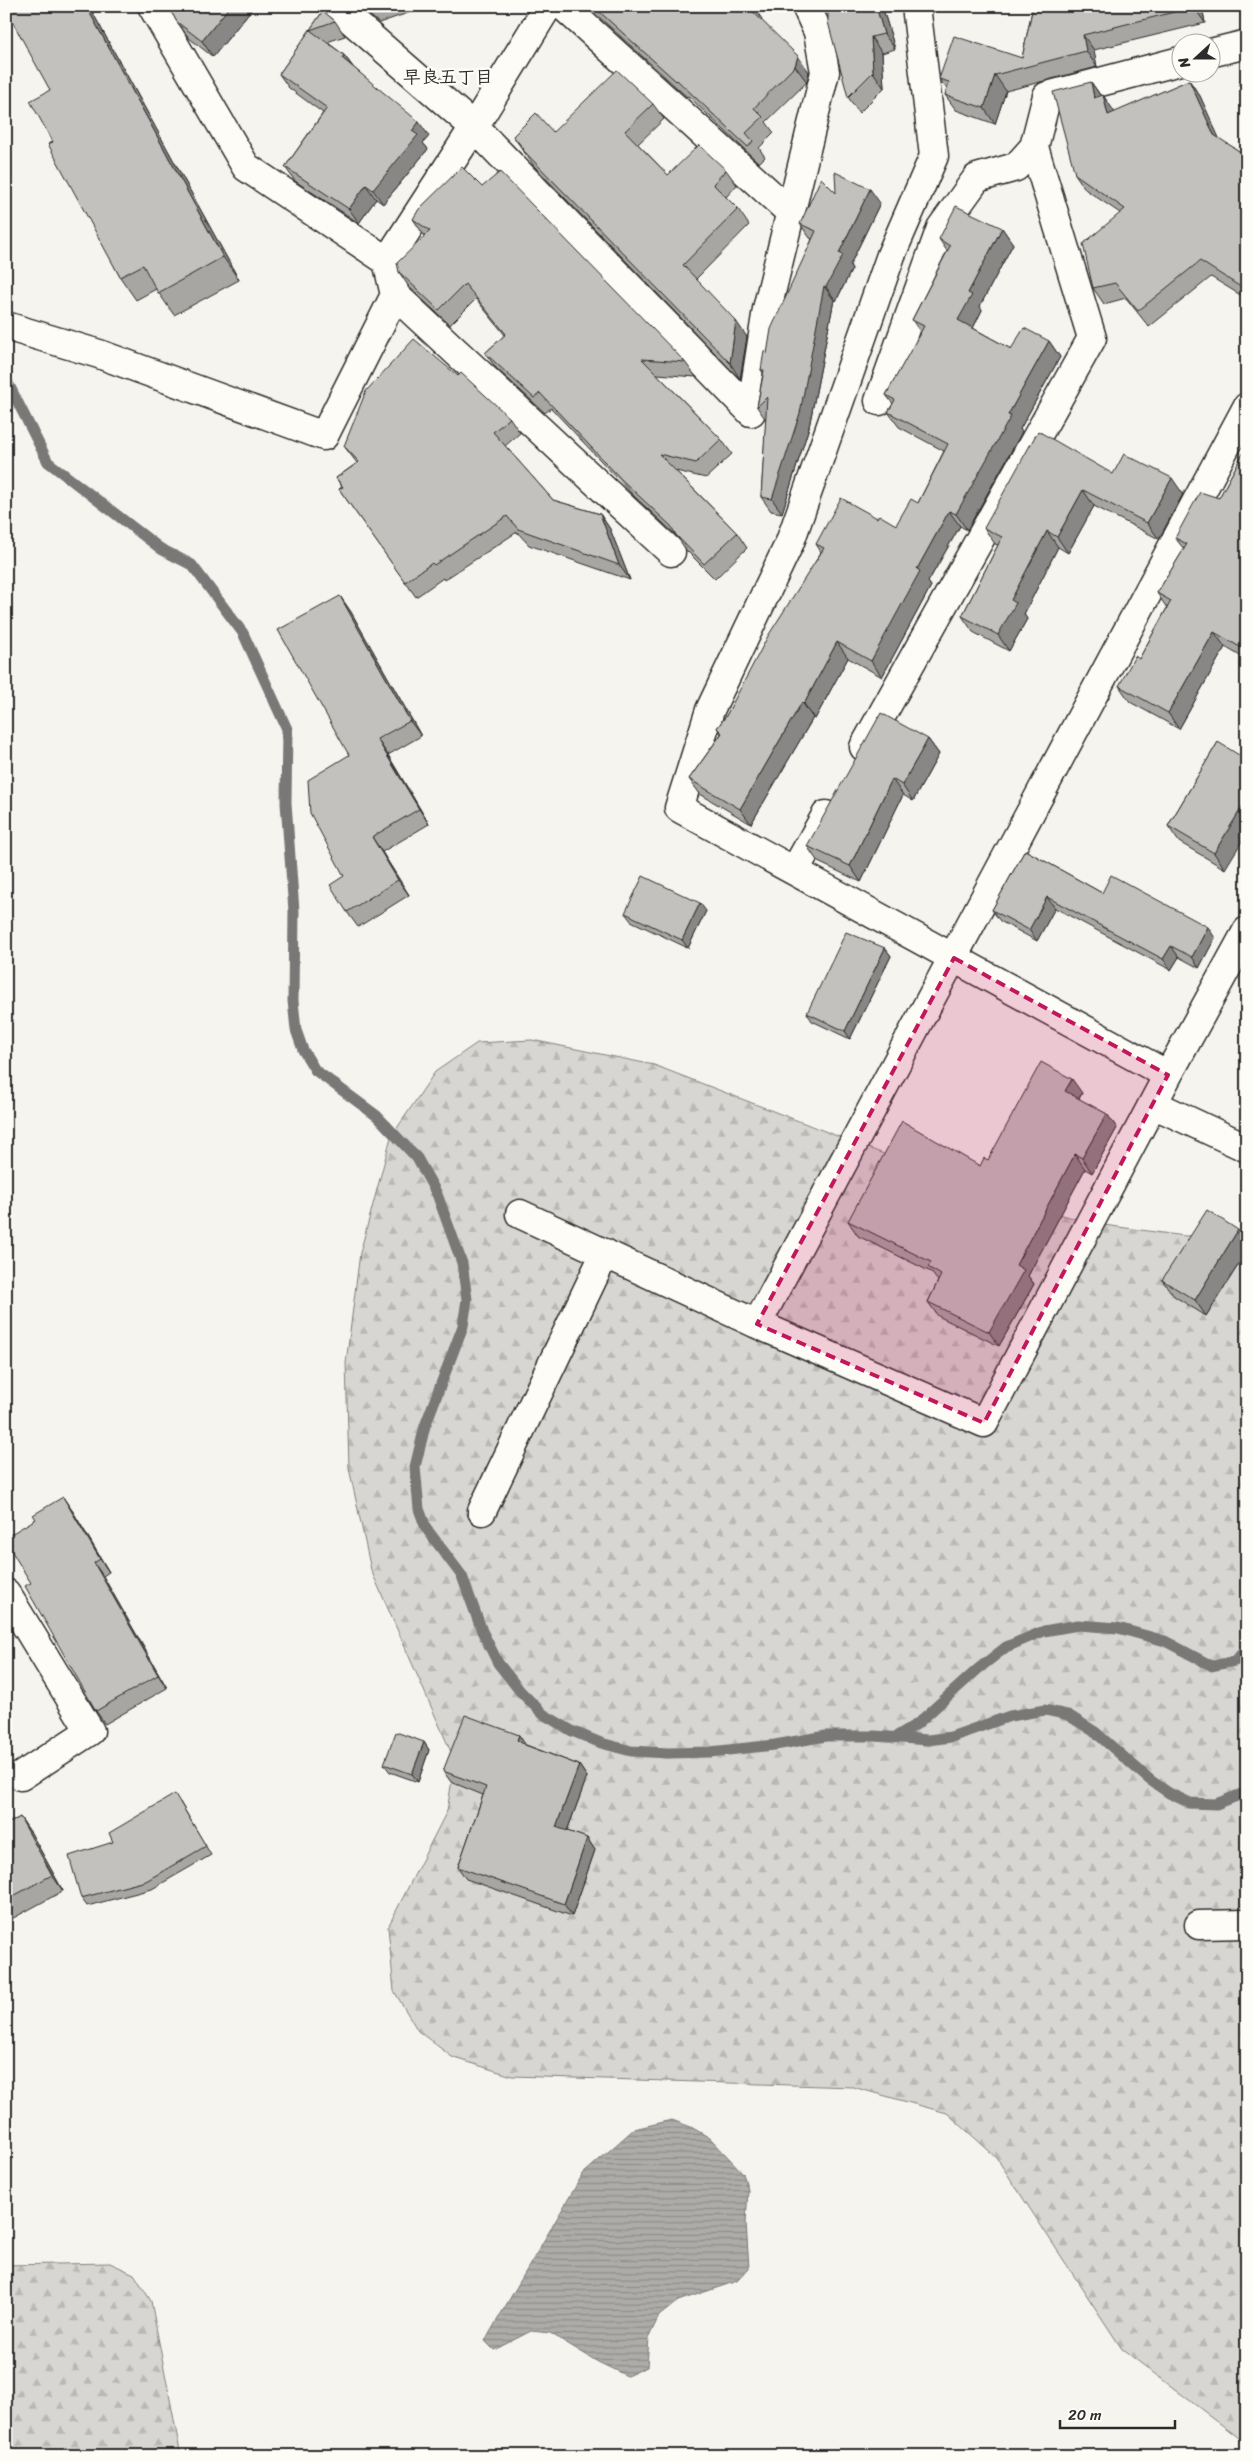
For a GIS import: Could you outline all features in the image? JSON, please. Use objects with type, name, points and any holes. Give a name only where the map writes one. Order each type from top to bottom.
[{"type":"street","points":[[152,6],[246,167],[387,261],[395,295],[671,552]]},
{"type":"street","points":[[335,6],[474,127],[751,412],[768,309],[825,72],[818,32],[806,6]]},
{"type":"street","points":[[387,261],[474,127],[548,6]]},
{"type":"street","points":[[563,6],[790,212]]},
{"type":"street","points":[[916,6],[934,156],[891,255],[790,542],[710,710],[679,808],[1168,1075]]},
{"type":"street","points":[[1220,51],[1247,44]]},
{"type":"street","points":[[879,401],[941,228],[977,178],[1016,167],[1034,147],[1047,96],[1170,64]]},
{"type":"street","points":[[854,766],[1092,338],[1034,147]]},
{"type":"street","points":[[6,326],[99,354],[324,436],[395,295]]},
{"type":"street","points":[[757,1324],[1247,407]]},
{"type":"street","points":[[795,870],[839,792]]},
{"type":"street","points":[[520,1214],[757,1324],[984,1423],[1168,1075],[1247,931]]},
{"type":"street","points":[[1153,1104],[1247,1148]]},
{"type":"street","points":[[482,1511],[605,1253]]},
{"type":"street","points":[[6,1593],[90,1731],[11,1778]]},
{"type":"street","points":[[1199,1925],[1247,1924]]},
{"type":"highlighted area","points":[[954,958],[1168,1075],[984,1423],[757,1324]]},
{"type":"green space","points":[[532,1040],[654,1065],[956,1182],[1089,1223],[1185,1236],[1247,1232],[1247,2444],[1122,2349],[996,2157],[947,2113],[853,2087],[512,2076],[452,2057],[418,2031],[394,1991],[388,1927],[447,1811],[455,1761],[371,1570],[349,1468],[346,1363],[360,1253],[391,1137],[435,1072],[477,1043]]},
{"type":"green space","points":[[110,2263],[134,2274],[151,2301],[181,2456],[6,2456],[6,2265]]},
{"type":"shaded area","points":[[672,2120],[691,2127],[710,2138],[743,2173],[748,2190],[746,2223],[749,2268],[737,2281],[678,2301],[659,2316],[649,2337],[647,2367],[627,2376],[598,2362],[550,2333],[531,2331],[494,2350],[485,2341],[583,2174],[634,2129]]},
{"type":"building","points":[[6,6],[86,6],[223,257],[158,293],[143,265],[120,277],[48,144],[53,142],[30,101],[50,90],[6,10]]},
{"type":"building","points":[[168,6],[230,6],[202,41],[177,22]]},
{"type":"building","points":[[593,6],[747,6],[798,56],[795,66],[754,108],[763,117],[746,133],[753,141],[748,147],[677,80]]},
{"type":"building","points":[[828,6],[876,6],[884,34],[871,37],[873,72],[848,97],[828,22]]},
{"type":"building","points":[[1033,6],[1194,7],[1083,35],[1086,51],[995,75],[984,108],[945,95],[949,82],[939,79],[954,36],[1022,58]]},
{"type":"building","points":[[323,11],[335,21],[310,30],[344,55],[342,58],[419,122],[412,131],[418,135],[373,190],[366,185],[349,209],[285,167],[327,108],[279,74]]},
{"type":"building","points":[[617,70],[653,104],[625,131],[668,175],[699,145],[726,170],[713,184],[738,209],[683,265],[736,321],[730,363],[523,150],[513,136],[536,113],[553,132]]},
{"type":"building","points":[[1091,82],[1094,98],[1103,95],[1108,115],[1184,82],[1190,82],[1214,135],[1247,156],[1247,291],[1200,261],[1138,311],[1115,283],[1093,288],[1083,244],[1125,209],[1075,174],[1053,92]]},
{"type":"building","points":[[462,167],[482,187],[500,172],[685,362],[642,359],[721,439],[696,463],[659,454],[737,533],[704,564],[676,535],[671,526],[622,480],[540,393],[534,398],[485,353],[506,334],[465,284],[439,310],[399,272],[397,263],[430,231],[413,219],[419,209]]},
{"type":"building","points":[[835,172],[870,189],[839,253],[843,255],[826,287],[824,286],[800,413],[772,499],[761,497],[767,397],[757,407],[764,370],[761,370],[764,351],[767,354],[771,329],[816,231],[800,224],[821,178],[836,193]]},
{"type":"building","points":[[956,206],[1002,228],[968,293],[972,295],[958,320],[1011,349],[1024,328],[1049,341],[1008,415],[1011,416],[956,514],[949,511],[917,569],[920,571],[871,661],[837,642],[804,704],[802,702],[740,809],[689,779],[722,733],[717,728],[726,716],[768,636],[824,548],[816,544],[841,498],[877,518],[879,515],[896,525],[911,499],[918,503],[948,444],[888,412],[895,400],[886,395],[924,326],[912,320],[950,246],[939,239]]},
{"type":"building","points":[[414,339],[458,376],[461,373],[510,418],[493,432],[553,500],[600,514],[619,565],[518,529],[507,516],[405,582],[339,489],[343,487],[336,478],[359,462],[344,446],[366,391]]},
{"type":"building","points":[[1038,431],[1113,474],[1124,454],[1172,478],[1147,523],[1083,490],[1057,537],[1047,531],[1011,600],[1016,603],[998,635],[962,616],[1002,537],[984,528]]},
{"type":"building","points":[[1247,446],[1247,651],[1214,632],[1168,713],[1119,686],[1135,656],[1139,659],[1171,601],[1157,593],[1187,544],[1175,538],[1200,492],[1219,498]]},
{"type":"building","points":[[340,596],[410,721],[377,739],[419,809],[372,837],[398,880],[347,912],[330,885],[344,876],[310,813],[308,780],[349,755],[278,630]]},
{"type":"building","points":[[881,713],[928,739],[902,785],[892,779],[850,866],[807,846]]},
{"type":"building","points":[[1218,742],[1247,760],[1247,799],[1214,853],[1168,826]]},
{"type":"building","points":[[1025,850],[1102,893],[1111,875],[1208,927],[1192,957],[1171,946],[1163,959],[1047,897],[1029,930],[992,910]]},
{"type":"building","points":[[643,876],[700,903],[682,940],[625,913]]},
{"type":"building","points":[[846,932],[885,948],[845,1031],[807,1013]]},
{"type":"building","points":[[1041,1062],[1072,1079],[1065,1091],[1107,1114],[1082,1158],[1075,1154],[1016,1265],[1024,1270],[989,1332],[928,1302],[941,1275],[928,1267],[931,1262],[848,1221],[902,1121],[980,1166],[984,1158],[988,1160]]},
{"type":"building","points":[[1207,1210],[1238,1230],[1195,1300],[1162,1280]]},
{"type":"building","points":[[1247,1214],[1247,1231],[1241,1228]]},
{"type":"building","points":[[63,1497],[100,1559],[94,1563],[158,1675],[96,1711],[25,1586],[31,1583],[6,1542],[6,1537],[36,1519],[33,1515]]},
{"type":"building","points":[[465,1715],[519,1735],[517,1740],[525,1745],[579,1765],[556,1827],[587,1838],[564,1904],[458,1867],[486,1787],[443,1771]]},
{"type":"building","points":[[396,1732],[424,1742],[412,1774],[384,1764]]},
{"type":"building","points":[[175,1794],[206,1846],[146,1881],[81,1898],[69,1856],[113,1842],[109,1833]]},
{"type":"building","points":[[6,1816],[10,1823],[20,1817],[52,1875],[6,1900]]},
{"type":"waterway","points":[[6,384],[9,385],[48,462],[161,549],[192,565],[243,633],[287,729],[286,803],[294,911],[293,1001],[296,1030],[303,1050],[315,1070],[377,1116],[417,1158],[437,1194],[462,1263],[467,1299],[463,1326],[425,1426],[415,1467],[419,1509],[426,1528],[462,1576],[482,1631],[498,1663],[520,1691],[543,1714],[572,1731],[601,1743],[631,1751],[668,1753],[710,1752],[775,1745],[826,1736],[875,1736],[928,1740],[951,1737],[1010,1716],[1045,1710],[1068,1715],[1095,1732],[1150,1780],[1169,1793],[1190,1803],[1216,1804],[1247,1792]]},
{"type":"waterway","points":[[894,1738],[917,1724],[978,1669],[1006,1647],[1044,1631],[1078,1625],[1118,1628],[1165,1641],[1212,1666],[1235,1661],[1247,1648]]},
{"type":"district","name":"早良五丁目","points":[[448,77]]}]
